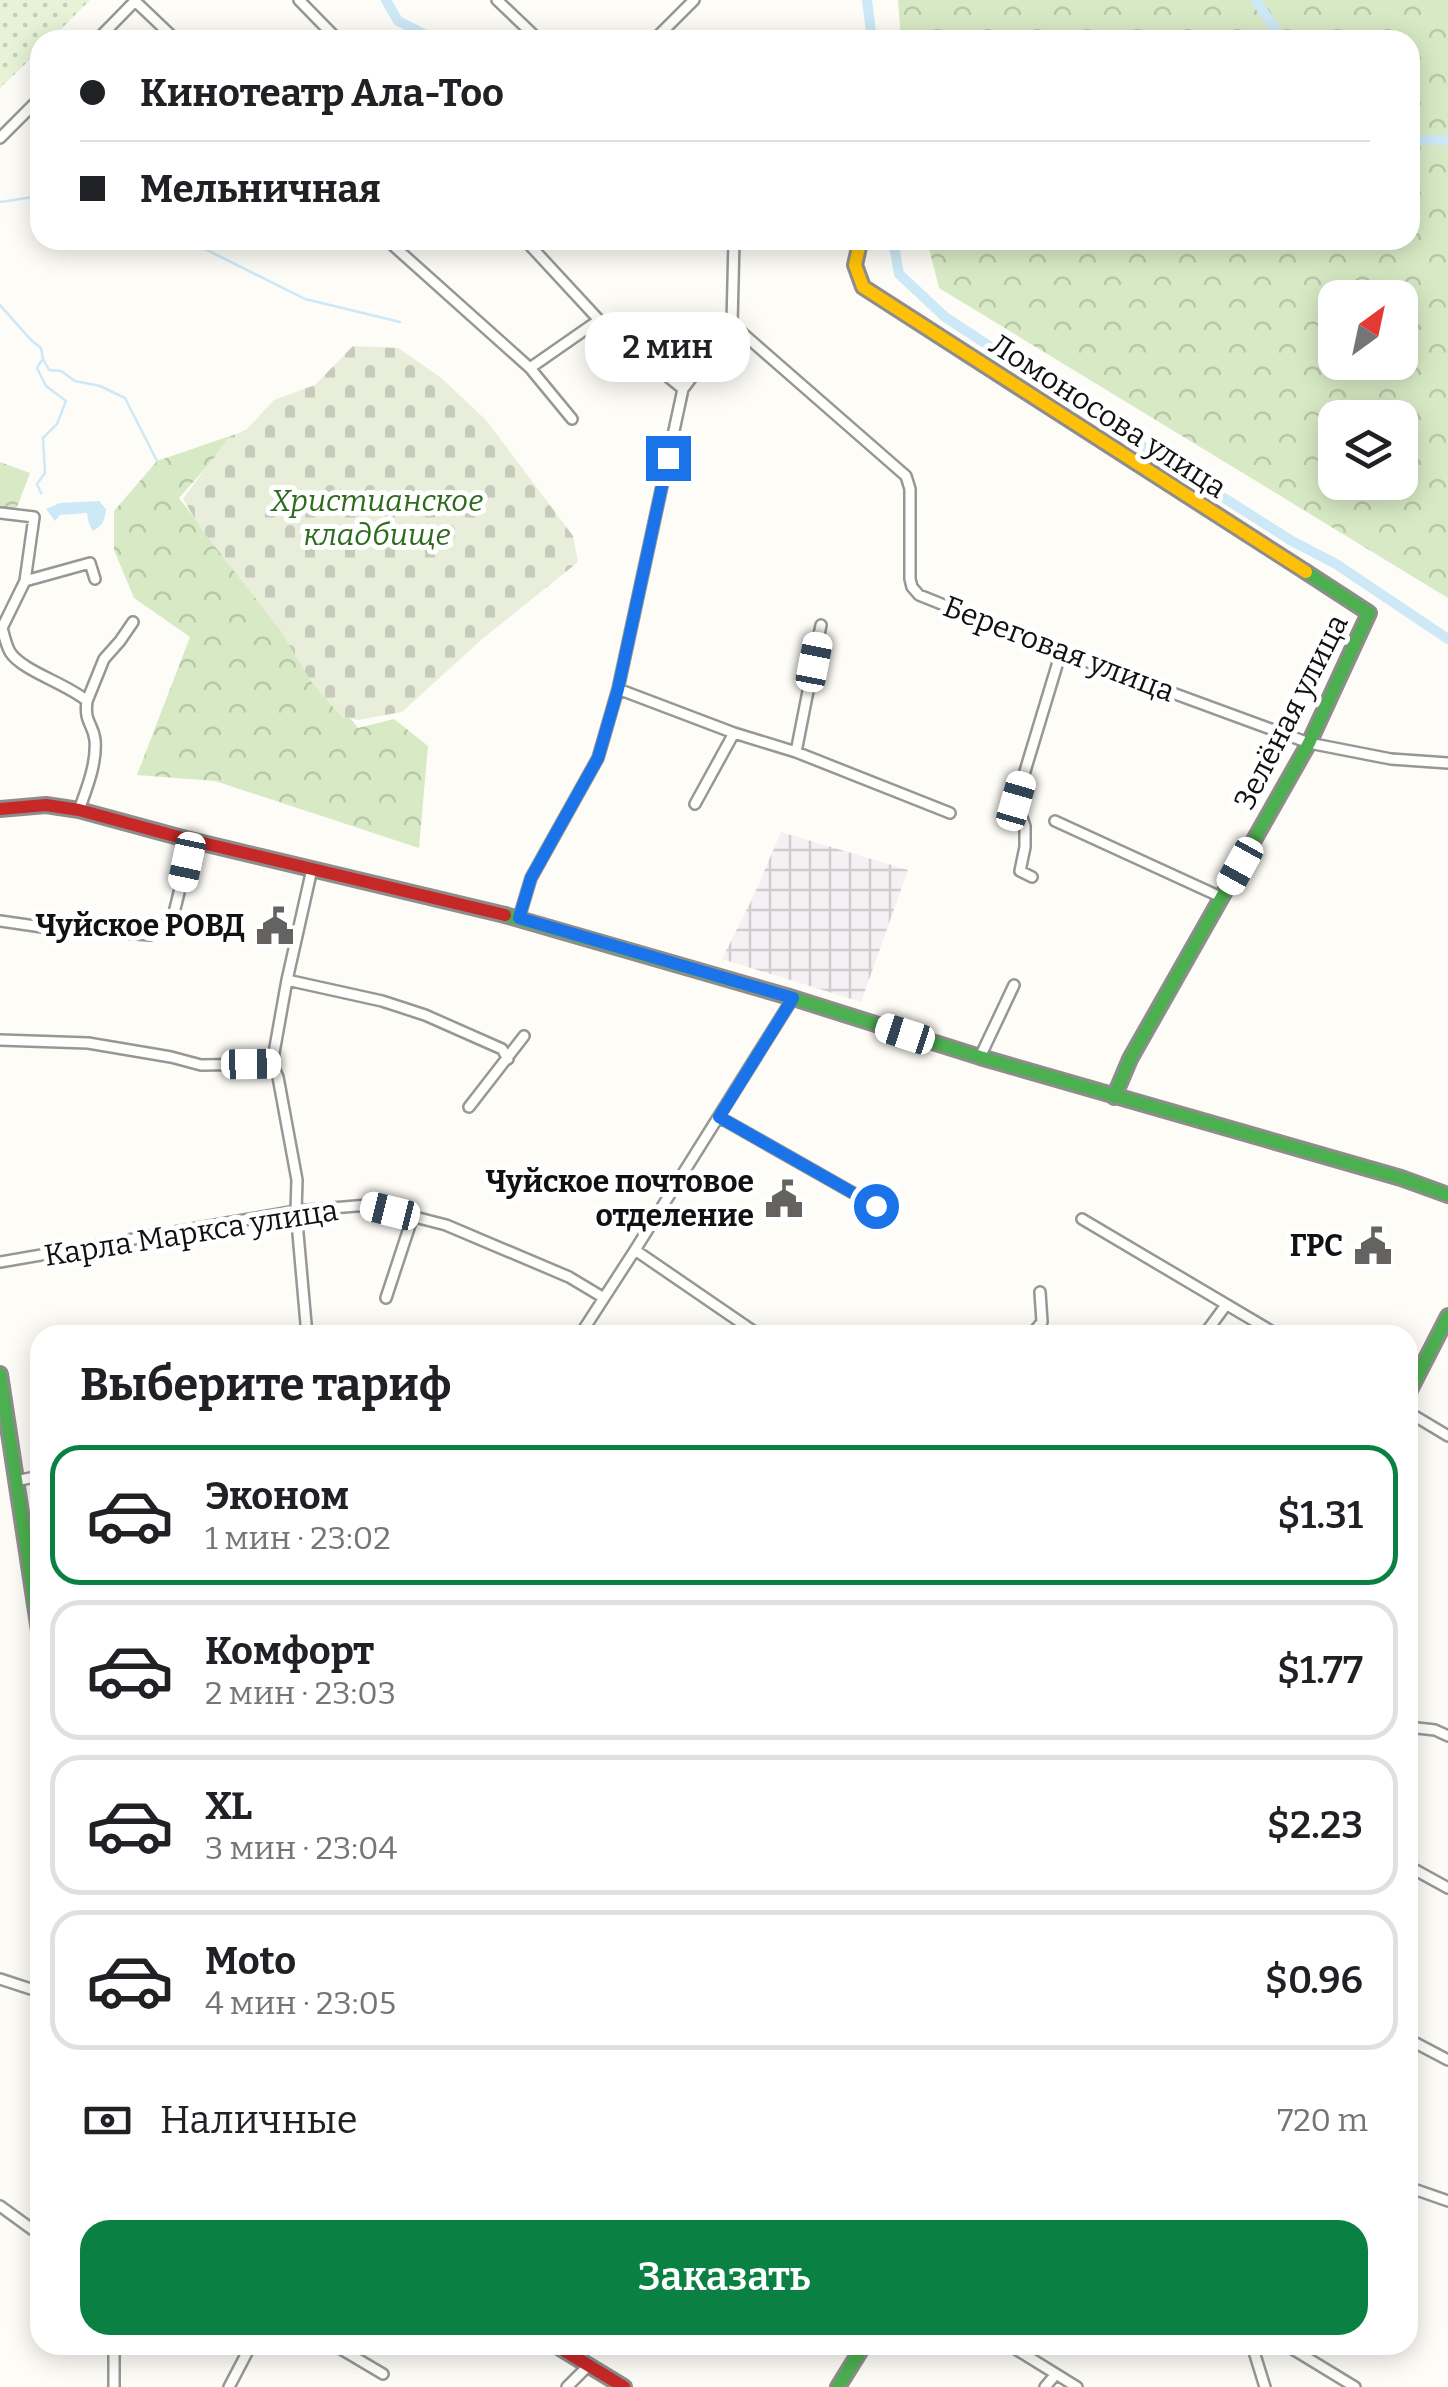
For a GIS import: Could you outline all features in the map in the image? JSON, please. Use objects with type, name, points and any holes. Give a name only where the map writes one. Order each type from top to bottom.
[{"type":"street","points":[[299,0],[328,30]]},
{"type":"street","points":[[498,0],[529,30]]},
{"type":"street","points":[[664,30],[694,0]]},
{"type":"street","points":[[107,30],[136,1],[166,30]]},
{"type":"street","points":[[0,138],[30,108]]},
{"type":"street","points":[[398,250],[530,368],[572,419]]},
{"type":"street","points":[[534,250],[599,320],[683,389]]},
{"type":"street","points":[[519,918],[531,878],[598,758],[618,689],[683,389],[732,324],[734,250]]},
{"type":"street","name":"Ломоносова улица","points":[[858,250],[855,266],[864,287],[1369,613]]},
{"type":"street","points":[[530,368],[599,320]]},
{"type":"street","name":"Береговая улица","points":[[732,324],[906,476],[910,489],[910,579],[919,594],[1060,652],[1309,742],[1391,758],[1448,763]]},
{"type":"street","points":[[0,512],[34,516],[25,581],[2,628],[11,654],[87,702]]},
{"type":"street","points":[[25,581],[90,563],[94,579]]},
{"type":"street","name":"Зелёная улица","points":[[1114,1096],[1130,1060],[1309,742],[1369,613]]},
{"type":"street","points":[[79,810],[91,776],[95,738],[85,716],[87,702],[104,659],[133,622]]},
{"type":"street","points":[[796,752],[821,624]]},
{"type":"street","points":[[1032,877],[1020,871],[1025,826],[1016,801],[1060,652]]},
{"type":"street","points":[[618,689],[796,752],[950,813]]},
{"type":"street","points":[[695,804],[734,733]]},
{"type":"street","points":[[0,809],[46,804],[79,810],[519,918],[1448,1194]]},
{"type":"street","points":[[1055,821],[1223,898]]},
{"type":"street","points":[[0,921],[150,935],[160,925],[171,925],[192,840]]},
{"type":"street","points":[[305,1325],[297,1180],[272,1064],[312,869]]},
{"type":"street","points":[[287,980],[425,1015],[502,1049],[508,1059]]},
{"type":"street","points":[[980,1057],[1014,985]]},
{"type":"street","points":[[586,1325],[793,998]]},
{"type":"street","points":[[469,1107],[524,1036]]},
{"type":"street","points":[[0,1040],[88,1043],[171,1056],[201,1065],[272,1064]]},
{"type":"street","points":[[719,1117],[876,1206]]},
{"type":"street","name":"Карла Маркса улица","points":[[0,1262],[296,1212],[368,1205],[446,1225],[569,1276],[604,1298]]},
{"type":"street","points":[[386,1298],[413,1216]]},
{"type":"street","points":[[1082,1219],[1261,1325]]},
{"type":"street","points":[[636,1250],[745,1325]]},
{"type":"street","points":[[1039,1325],[1040,1292]]},
{"type":"street","points":[[1211,1325],[1226,1304]]},
{"type":"street","points":[[1418,1374],[1448,1316]]},
{"type":"street","points":[[0,1374],[10,1474],[30,1583]]},
{"type":"street","points":[[1418,1418],[1448,1436]]},
{"type":"street","points":[[1418,1728],[1448,1736]]},
{"type":"street","points":[[1418,1872],[1448,1888]]},
{"type":"street","points":[[0,1980],[30,1989]]},
{"type":"street","points":[[1418,2045],[1448,2060]]},
{"type":"street","points":[[1418,2190],[1448,2201]]},
{"type":"street","points":[[0,2206],[30,2227]]},
{"type":"street","points":[[114,2355],[114,2387]]},
{"type":"street","points":[[229,2387],[246,2355]]},
{"type":"street","points":[[351,2355],[382,2374]]},
{"type":"street","points":[[573,2355],[624,2387]]},
{"type":"street","points":[[838,2387],[857,2355]]},
{"type":"street","points":[[1025,2355],[1077,2387]]},
{"type":"street","points":[[1255,2355],[1265,2387]]},
{"type":"street","points":[[1302,2355],[1355,2387]]},
{"type":"street","points":[[566,2387],[589,2364]]},
{"type":"street","points":[[1045,2387],[1056,2374]]},
{"type":"shaded area","points":[[781,832],[908,870],[861,1002],[722,959]]},
{"type":"green space","points":[[0,0],[90,0],[60,30],[30,30],[30,60],[0,88]]},
{"type":"green space","points":[[898,0],[1448,0],[1448,598],[939,288],[930,250],[1420,250],[1420,30],[900,30]]},
{"type":"green space","name":"Христианское кладбище","points":[[353,346],[398,348],[440,377],[486,420],[573,536],[578,562],[481,640],[402,712],[358,720],[342,717],[312,683],[280,630],[202,530],[183,499],[228,438],[247,429],[274,400],[315,385]]},
{"type":"green space","points":[[236,434],[179,498],[358,728],[394,719],[428,746],[419,848],[215,781],[137,775],[190,637],[134,598],[114,550],[114,511],[157,461]]},
{"type":"green space","points":[[0,462],[30,473],[14,515],[0,512]]},
{"type":"water","points":[[99,501],[106,509],[105,516],[93,531],[87,513],[60,515],[55,521],[46,509],[60,503]]},
{"type":"waterway","points":[[386,0],[398,21],[416,30]]},
{"type":"waterway","points":[[867,0],[871,30]]},
{"type":"waterway","points":[[1256,0],[1276,30]]},
{"type":"waterway","points":[[1420,140],[1448,140]]},
{"type":"waterway","points":[[0,202],[30,198]]},
{"type":"waterway","points":[[207,250],[305,299],[400,322]]},
{"type":"waterway","points":[[895,250],[899,274],[945,317],[1448,639]]},
{"type":"waterway","points":[[0,305],[41,348],[49,370],[61,371],[75,381],[100,386],[125,398],[157,461]]},
{"type":"waterway","points":[[41,493],[37,484],[45,473],[43,438],[57,424],[66,401],[46,386],[37,368],[42,360]]},
{"type":"traffic: fast","points":[[1114,1097],[1130,1059],[1309,743],[1369,613],[1306,572]]},
{"type":"traffic: fast","points":[[505,915],[1448,1195]]},
{"type":"traffic: fast","points":[[1418,1374],[1448,1316]]},
{"type":"traffic: fast","points":[[0,1374],[30,1572]]},
{"type":"traffic: fast","points":[[838,2387],[858,2355]]},
{"type":"traffic: slow","points":[[858,250],[855,265],[863,287],[1306,572]]},
{"type":"traffic: jam","points":[[0,809],[46,805],[79,810],[505,915]]},
{"type":"traffic: jam","points":[[571,2355],[624,2387]]},
{"type":"place","name":"Чуйское РОВД","points":[[275,926]]},
{"type":"place","name":"Чуйское почтовое отделение","points":[[784,1199]]},
{"type":"place","name":"ГРС","points":[[1373,1246]]},
{"type":"route","points":[[668,458],[618,689],[598,758],[531,878],[519,918],[793,998],[719,1117],[876,1206]]}]
